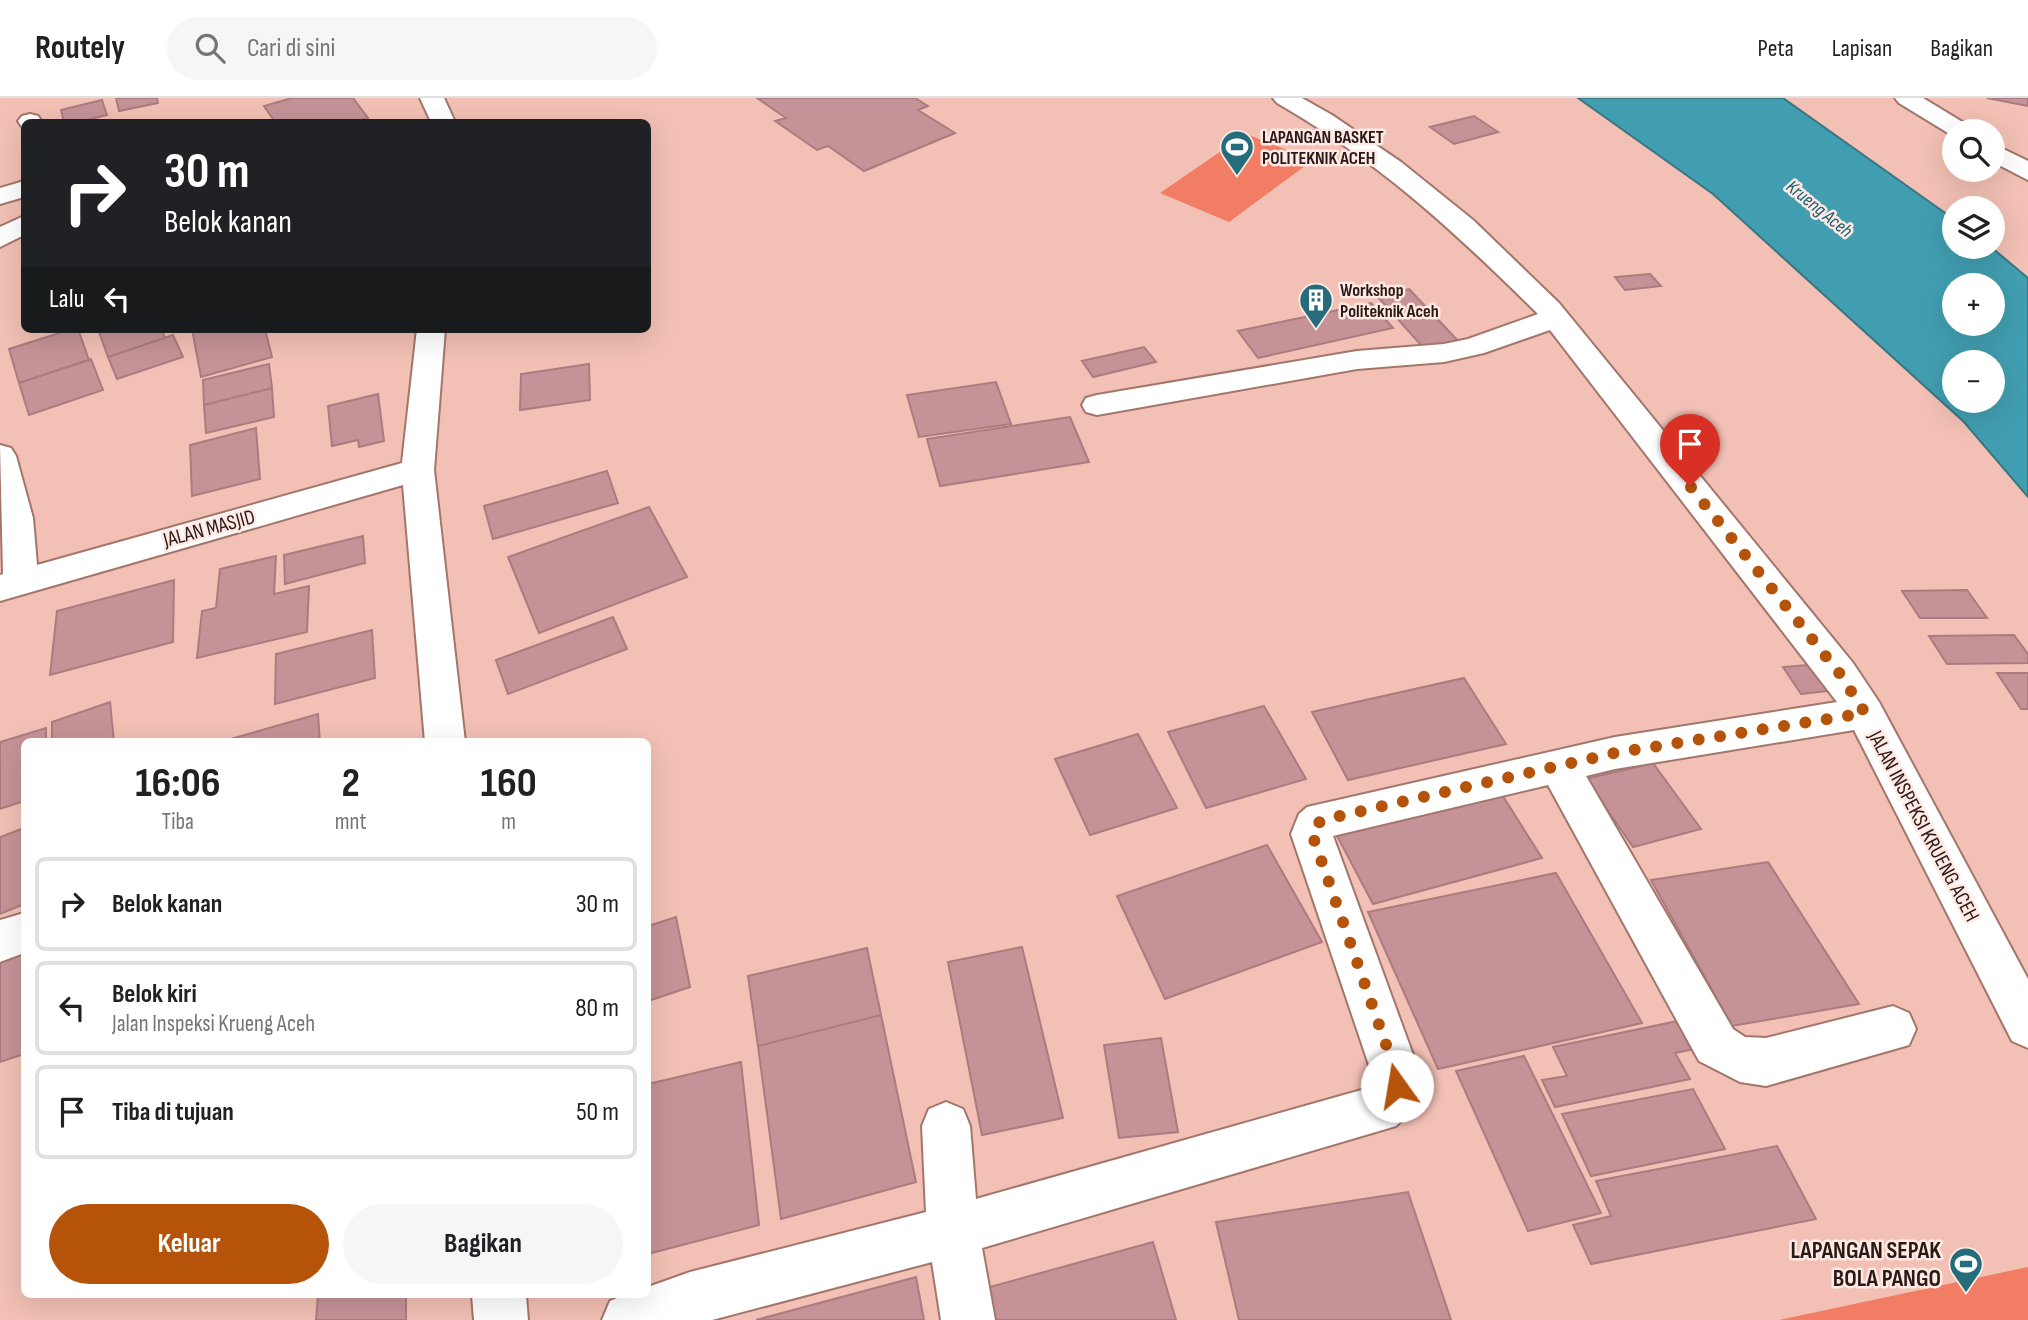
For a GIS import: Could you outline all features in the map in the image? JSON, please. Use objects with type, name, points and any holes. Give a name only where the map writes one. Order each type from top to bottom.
[{"type":"street","points":[[432,98],[442,119]]},
{"type":"street","name":"JALAN INSPEKSI KRUENG ACEH","points":[[1285,98],[1324,120],[1369,151],[1444,209],[1483,244],[1556,318],[1840,674],[1865,713],[2028,1025]]},
{"type":"street","points":[[1907,98],[1942,119]]},
{"type":"street","points":[[2005,158],[2028,172]]},
{"type":"street","points":[[0,196],[21,190]]},
{"type":"street","points":[[0,239],[21,226]]},
{"type":"street","points":[[1097,405],[1357,360],[1444,354],[1474,347],[1556,318]]},
{"type":"street","points":[[431,333],[418,470],[445,738]]},
{"type":"street","points":[[0,456],[16,518],[10,585]]},
{"type":"street","name":"JALAN MASJID","points":[[10,585],[418,470]]},
{"type":"street","points":[[629,1320],[690,1298],[953,1231],[1379,1109],[1397,1086],[1396,1073],[1312,834],[1314,827],[1331,817],[1615,753],[1865,713]]},
{"type":"street","points":[[1558,765],[1716,1045],[1747,1063],[1766,1062],[1893,1029]]},
{"type":"street","points":[[0,941],[21,934]]},
{"type":"street","points":[[946,1126],[953,1231],[968,1320]]},
{"type":"street","points":[[499,1298],[501,1320]]},
{"type":"shaded area","name":"LAPANGAN BASKET POLITEKNIK ACEH","points":[[1246,134],[1313,160],[1229,222],[1160,193]]},
{"type":"shaded area","name":"LAPANGAN SEPAK BOLA PANGO","points":[[2028,1267],[2028,1320],[1779,1320]]},
{"type":"water","name":"Krueng Aceh","points":[[1578,98],[1783,98],[1942,211],[1942,259],[2005,259],[2028,278],[2028,497],[1954,413],[2005,413],[2005,350],[1942,350],[1942,402],[1713,194]]},
{"type":"building","points":[[116,98],[157,98],[158,103],[119,111]]},
{"type":"building","points":[[292,98],[353,98],[368,118],[273,119],[264,106]]},
{"type":"building","points":[[757,98],[915,98],[928,106],[918,110],[955,133],[864,171],[828,146],[817,150],[775,121],[786,118]]},
{"type":"building","points":[[1987,98],[2028,98],[2028,106]]},
{"type":"building","points":[[102,100],[107,115],[90,119],[63,119],[61,110]]},
{"type":"building","points":[[1474,116],[1498,132],[1454,144],[1430,127]]},
{"type":"building","points":[[1650,274],[1661,286],[1625,290],[1615,277]]},
{"type":"building","name":"Workshop Politeknik Aceh","points":[[1409,289],[1462,345],[1428,353],[1377,296]]},
{"type":"building","name":"Workshop Politeknik Aceh","points":[[1371,303],[1393,328],[1258,358],[1238,331]]},
{"type":"building","points":[[59,333],[79,333],[89,360],[19,383],[9,349]]},
{"type":"building","points":[[99,333],[163,333],[165,338],[108,357]]},
{"type":"building","points":[[193,333],[266,333],[272,357],[201,377]]},
{"type":"building","points":[[173,335],[183,357],[117,379],[108,357]]},
{"type":"building","points":[[1144,347],[1156,362],[1093,377],[1082,361]]},
{"type":"building","points":[[91,359],[103,390],[29,415],[19,383]]},
{"type":"building","points":[[269,364],[272,388],[204,405],[203,380]]},
{"type":"building","points":[[589,364],[590,400],[520,410],[521,374]]},
{"type":"building","points":[[996,382],[1011,424],[919,437],[907,395]]},
{"type":"building","points":[[272,388],[274,417],[206,433],[204,405]]},
{"type":"building","points":[[378,394],[384,441],[359,447],[358,440],[332,446],[328,406]]},
{"type":"building","points":[[1070,417],[1089,462],[940,486],[927,439]]},
{"type":"building","points":[[256,428],[260,479],[192,496],[190,445]]},
{"type":"building","points":[[607,471],[618,503],[493,539],[484,506]]},
{"type":"building","points":[[649,507],[687,577],[539,633],[508,557]]},
{"type":"building","points":[[363,536],[365,563],[285,584],[284,555]]},
{"type":"building","points":[[276,556],[274,594],[309,586],[307,632],[197,658],[202,611],[216,608],[220,569]]},
{"type":"building","points":[[174,580],[173,642],[50,675],[57,611]]},
{"type":"building","points":[[1967,590],[1987,618],[1920,618],[1902,591]]},
{"type":"building","points":[[613,617],[627,649],[508,694],[496,660]]},
{"type":"building","points":[[372,630],[375,678],[275,704],[276,654]]},
{"type":"building","points":[[2014,635],[2028,654],[2028,663],[1947,664],[1929,636]]},
{"type":"building","points":[[1819,664],[1837,690],[1801,694],[1783,667]]},
{"type":"building","points":[[1997,673],[2028,673],[2028,709],[2021,709]]},
{"type":"building","points":[[1464,678],[1506,744],[1348,780],[1312,712]]},
{"type":"building","points":[[110,702],[114,738],[52,738],[52,722]]},
{"type":"building","points":[[1264,706],[1306,779],[1206,808],[1168,732]]},
{"type":"building","points":[[318,714],[320,738],[234,738]]},
{"type":"building","points":[[46,728],[46,738],[21,738],[21,802],[0,809],[0,742]]},
{"type":"building","points":[[1138,734],[1177,808],[1090,835],[1055,759]]},
{"type":"building","points":[[1653,763],[1701,829],[1633,847],[1586,779]]},
{"type":"building","points":[[1499,790],[1542,858],[1373,904],[1335,832]]},
{"type":"building","points":[[21,829],[21,905],[0,914],[0,837]]},
{"type":"building","points":[[1267,845],[1322,942],[1165,999],[1117,896]]},
{"type":"building","points":[[1768,862],[1859,1004],[1732,1026],[1651,880]]},
{"type":"building","points":[[1556,873],[1642,1023],[1438,1069],[1368,912]]},
{"type":"building","points":[[676,917],[690,987],[651,1000],[651,925]]},
{"type":"building","points":[[1022,947],[1063,1118],[982,1135],[948,962]]},
{"type":"building","points":[[867,948],[881,1015],[758,1046],[748,976]]},
{"type":"building","points":[[21,953],[21,1055],[0,1062],[0,960]]},
{"type":"building","points":[[881,1015],[916,1182],[781,1219],[758,1046]]},
{"type":"building","points":[[1678,1021],[1694,1049],[1675,1053],[1690,1079],[1555,1107],[1542,1080],[1567,1076],[1553,1047]]},
{"type":"building","points":[[1161,1038],[1178,1132],[1119,1138],[1104,1045]]},
{"type":"building","points":[[1524,1056],[1601,1213],[1528,1231],[1456,1071]]},
{"type":"building","points":[[741,1062],[759,1225],[651,1253],[651,1083]]},
{"type":"building","points":[[1693,1089],[1725,1149],[1591,1176],[1562,1114]]},
{"type":"building","points":[[1777,1146],[1816,1219],[1591,1264],[1573,1225],[1611,1216],[1596,1181]]},
{"type":"building","points":[[1408,1192],[1451,1320],[1239,1320],[1216,1222]]},
{"type":"building","points":[[1153,1242],[1176,1320],[985,1320],[979,1290]]},
{"type":"building","points":[[916,1277],[924,1320],[756,1320]]},
{"type":"building","points":[[318,1298],[406,1298],[406,1320],[316,1320]]},
{"type":"place","name":"LAPANGAN BASKET POLITEKNIK ACEH","points":[[1237,177]]},
{"type":"place","name":"Workshop Politeknik Aceh","points":[[1316,330]]},
{"type":"place","name":"LAPANGAN SEPAK BOLA PANGO","points":[[1966,1294]]},
{"type":"route","points":[[1397,1086],[1396,1073],[1312,834],[1314,827],[1322,820],[1615,753],[1865,713],[1840,674],[1690,486]]}]
